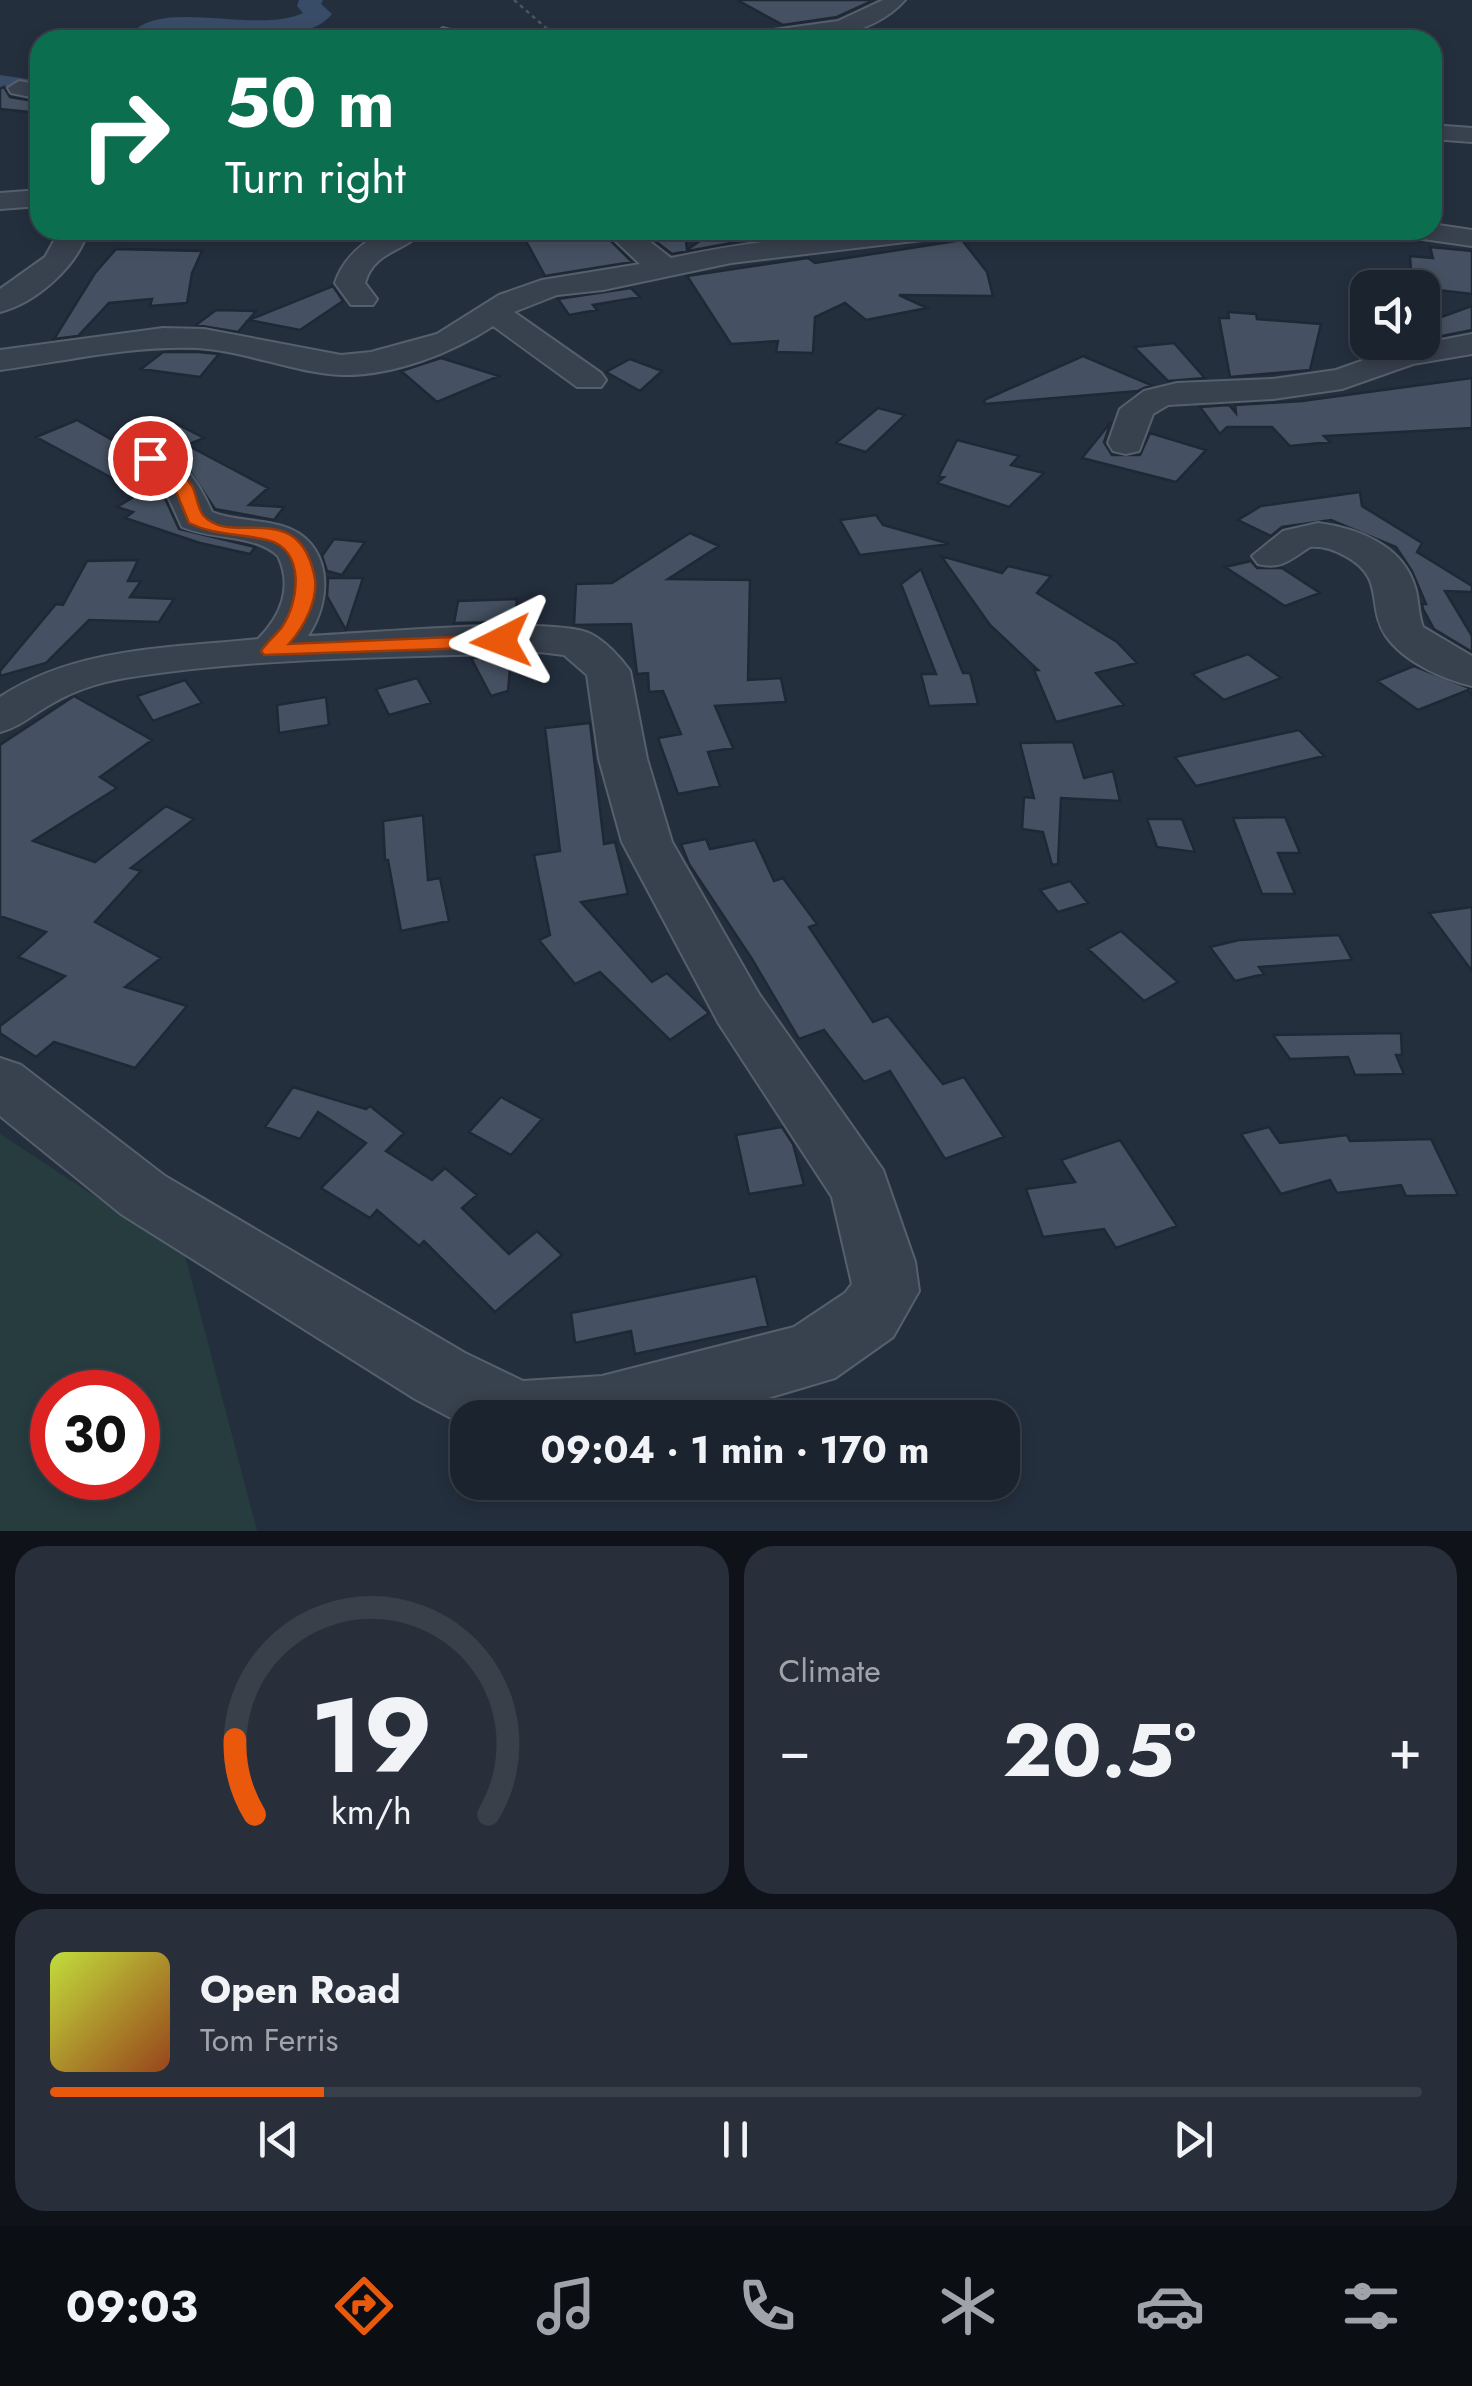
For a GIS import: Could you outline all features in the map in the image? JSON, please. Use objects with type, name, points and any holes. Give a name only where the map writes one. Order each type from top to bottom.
[{"type":"street","points":[[810,30],[878,12],[895,0]]},
{"type":"street","points":[[735,30],[758,17]]},
{"type":"street","points":[[837,26],[842,30]]},
{"type":"street","points":[[1442,133],[1472,136]]},
{"type":"street","points":[[0,201],[30,199]]},
{"type":"street","points":[[1442,234],[1472,238]]},
{"type":"street","points":[[0,303],[46,270],[73,240]]},
{"type":"street","points":[[362,299],[350,283],[352,272],[368,254],[393,240]]},
{"type":"street","points":[[629,240],[653,262],[669,268]]},
{"type":"street","points":[[0,360],[163,338],[204,339],[342,365],[373,362],[448,341],[530,292],[845,240]]},
{"type":"street","points":[[490,313],[500,316],[589,380]]},
{"type":"street","points":[[1126,442],[1137,409],[1156,398],[1305,386],[1406,356],[1472,344]]},
{"type":"street","points":[[150,458],[183,487],[196,519],[214,528],[272,534],[292,544],[301,557],[307,584],[294,626],[271,651]]},
{"type":"street","points":[[1272,556],[1304,536],[1326,536],[1358,548],[1378,561],[1392,579],[1401,625],[1410,639],[1472,673]]},
{"type":"street","points":[[0,718],[37,692],[74,677],[125,666],[271,651],[539,639],[576,643],[608,671],[623,759],[647,842],[739,1009],[861,1189],[882,1262],[886,1291],[870,1315],[811,1355],[602,1410],[519,1416],[440,1376],[143,1195],[0,1082]]},
{"type":"path","points":[[514,0],[548,30]]},
{"type":"green space","points":[[0,1134],[185,1255],[257,1531],[0,1531]]},
{"type":"building","points":[[737,0],[874,0],[837,17],[783,25]]},
{"type":"building","points":[[4,87],[10,97],[30,100],[30,112],[0,109],[0,89]]},
{"type":"building","points":[[525,240],[610,240],[632,262],[545,276]]},
{"type":"building","points":[[654,240],[686,240],[687,250],[701,240],[743,240],[742,241],[672,254]]},
{"type":"building","points":[[962,240],[987,272],[993,296],[899,295],[927,308],[866,320],[845,303],[815,317],[813,353],[776,352],[778,341],[731,344],[687,276],[808,258],[815,263]]},
{"type":"building","points":[[1430,247],[1472,251],[1472,294],[1440,290],[1440,270],[1411,270],[1410,256],[1433,258]]},
{"type":"building","points":[[116,249],[202,251],[192,273],[187,303],[150,306],[152,299],[109,303],[78,336],[54,339],[95,273]]},
{"type":"building","points":[[333,286],[343,301],[300,330],[249,320]]},
{"type":"building","points":[[631,288],[640,297],[593,305],[597,310],[569,315],[558,299]]},
{"type":"building","points":[[1472,306],[1472,330],[1440,336],[1440,318]]},
{"type":"building","points":[[216,310],[256,311],[238,332],[196,325]]},
{"type":"building","points":[[1228,312],[1256,314],[1257,319],[1321,324],[1310,370],[1230,377],[1219,318],[1229,318]]},
{"type":"building","points":[[1174,343],[1205,378],[1168,381],[1134,347]]},
{"type":"building","points":[[163,352],[219,354],[200,377],[141,369]]},
{"type":"building","points":[[1083,356],[1151,385],[1138,391],[985,404],[984,400]]},
{"type":"building","points":[[441,358],[499,376],[437,402],[401,371]]},
{"type":"building","points":[[630,359],[662,371],[640,391],[606,372]]},
{"type":"building","points":[[1472,378],[1472,428],[1324,436],[1330,442],[1290,446],[1272,427],[1227,427],[1220,434],[1200,407],[1229,405],[1236,413],[1235,405],[1302,401]]},
{"type":"building","points":[[878,408],[905,415],[866,452],[836,443]]},
{"type":"building","points":[[77,420],[114,441],[171,421],[204,438],[187,445],[268,488],[249,505],[284,507],[274,520],[215,509],[183,461],[149,443],[134,448],[128,458],[163,494],[179,529],[255,547],[250,554],[200,543],[125,518],[133,512],[117,507],[140,493],[36,437]]},
{"type":"building","points":[[1111,422],[1104,442],[1112,455],[1140,455],[1150,433],[1206,450],[1176,482],[1082,458]]},
{"type":"building","points":[[957,440],[1019,456],[1011,465],[1044,473],[1009,507],[937,483],[944,477],[939,476]]},
{"type":"building","points":[[1360,492],[1362,506],[1422,543],[1417,552],[1472,586],[1472,592],[1445,591],[1472,636],[1472,652],[1434,629],[1423,609],[1422,604],[1426,604],[1412,571],[1396,547],[1331,520],[1282,527],[1271,536],[1238,520],[1261,506]]},
{"type":"building","points":[[876,515],[883,525],[950,544],[860,555],[840,520]]},
{"type":"building","points":[[690,533],[719,546],[668,579],[750,580],[748,680],[781,678],[786,702],[715,706],[733,748],[708,752],[720,786],[678,794],[658,738],[681,734],[663,691],[649,692],[648,673],[637,674],[631,624],[574,625],[576,584],[612,583]]},
{"type":"building","points":[[334,539],[365,542],[342,575],[327,571],[322,556]]},
{"type":"building","points":[[941,556],[1002,573],[1008,566],[1051,576],[1037,593],[1117,642],[1137,663],[1096,673],[1124,705],[1056,722],[1034,670],[1038,670],[990,625]]},
{"type":"building","points":[[138,560],[128,581],[141,581],[130,597],[174,599],[159,622],[89,620],[46,663],[0,676],[0,671],[56,604],[63,605],[87,561]]},
{"type":"building","points":[[1251,561],[1257,568],[1282,568],[1320,593],[1285,606],[1225,567]]},
{"type":"building","points":[[921,569],[963,673],[970,673],[978,704],[929,706],[921,674],[936,674],[901,584]]},
{"type":"building","points":[[328,578],[363,578],[346,630],[327,596]]},
{"type":"building","points":[[517,599],[515,622],[454,623],[458,601]]},
{"type":"building","points":[[1248,654],[1281,678],[1224,700],[1192,674]]},
{"type":"building","points":[[511,657],[508,691],[491,696],[471,658]]},
{"type":"building","points":[[1414,666],[1472,689],[1472,696],[1468,690],[1418,710],[1377,681]]},
{"type":"building","points":[[417,678],[431,703],[389,715],[376,689]]},
{"type":"building","points":[[185,680],[202,703],[153,721],[137,696]]},
{"type":"building","points":[[74,696],[152,740],[100,777],[117,788],[33,841],[95,862],[166,806],[194,819],[131,868],[141,871],[95,922],[161,958],[125,987],[187,1006],[135,1068],[54,1042],[36,1057],[0,1033],[0,1026],[65,976],[18,957],[46,932],[0,916],[0,745]]},
{"type":"building","points":[[326,697],[329,725],[279,733],[277,705]]},
{"type":"building","points":[[590,723],[604,844],[615,842],[628,894],[581,902],[652,982],[667,973],[709,1013],[670,1040],[600,972],[575,984],[539,940],[550,935],[534,855],[560,851],[545,728]]},
{"type":"building","points":[[1299,730],[1324,756],[1196,786],[1175,757]]},
{"type":"building","points":[[1073,742],[1084,778],[1113,771],[1120,801],[1061,798],[1058,864],[1052,865],[1043,832],[1022,829],[1024,797],[1034,798],[1020,743]]},
{"type":"building","points":[[423,815],[428,880],[440,878],[449,921],[401,931],[385,860],[383,821]]},
{"type":"building","points":[[1285,817],[1300,853],[1278,853],[1295,894],[1262,894],[1233,818]]},
{"type":"building","points":[[1147,819],[1182,819],[1195,852],[1157,847]]},
{"type":"building","points":[[706,839],[710,849],[755,840],[774,881],[783,878],[817,924],[809,927],[873,1022],[888,1016],[943,1084],[964,1077],[1004,1137],[945,1159],[890,1071],[864,1082],[824,1030],[799,1039],[689,864],[681,844]]},
{"type":"building","points":[[1070,881],[1088,903],[1058,912],[1040,890]]},
{"type":"building","points":[[1472,907],[1472,971],[1429,913]]},
{"type":"building","points":[[1121,931],[1178,982],[1144,1001],[1088,949]]},
{"type":"building","points":[[1339,935],[1352,960],[1259,967],[1264,974],[1235,981],[1210,947],[1239,940]]},
{"type":"building","points":[[1401,1033],[1402,1055],[1396,1055],[1404,1074],[1355,1075],[1348,1057],[1290,1059],[1273,1035]]},
{"type":"building","points":[[293,1087],[366,1109],[370,1106],[404,1133],[386,1151],[432,1180],[445,1168],[477,1195],[462,1208],[509,1254],[537,1231],[562,1255],[495,1312],[424,1241],[419,1246],[377,1210],[370,1218],[321,1188],[366,1143],[318,1112],[300,1139],[265,1127]]},
{"type":"building","points":[[501,1097],[542,1119],[511,1155],[469,1132]]},
{"type":"building","points":[[782,1127],[793,1144],[804,1185],[749,1194],[736,1135]]},
{"type":"building","points":[[1269,1127],[1280,1143],[1347,1135],[1350,1141],[1431,1139],[1458,1195],[1406,1196],[1401,1185],[1337,1193],[1330,1180],[1281,1194],[1241,1134]]},
{"type":"building","points":[[1120,1140],[1177,1226],[1116,1248],[1104,1229],[1043,1237],[1026,1189],[1075,1182],[1061,1160]]},
{"type":"building","points":[[756,1276],[768,1326],[635,1354],[631,1331],[575,1343],[571,1313]]},
{"type":"waterway","points":[[147,30],[187,22],[259,26],[303,23],[320,14],[309,6],[311,0]]},
{"type":"waterway","points":[[0,83],[30,88]]},
{"type":"route","points":[[150,458],[183,487],[196,519],[214,528],[272,534],[292,544],[301,557],[307,584],[294,626],[271,651],[501,641]]}]
